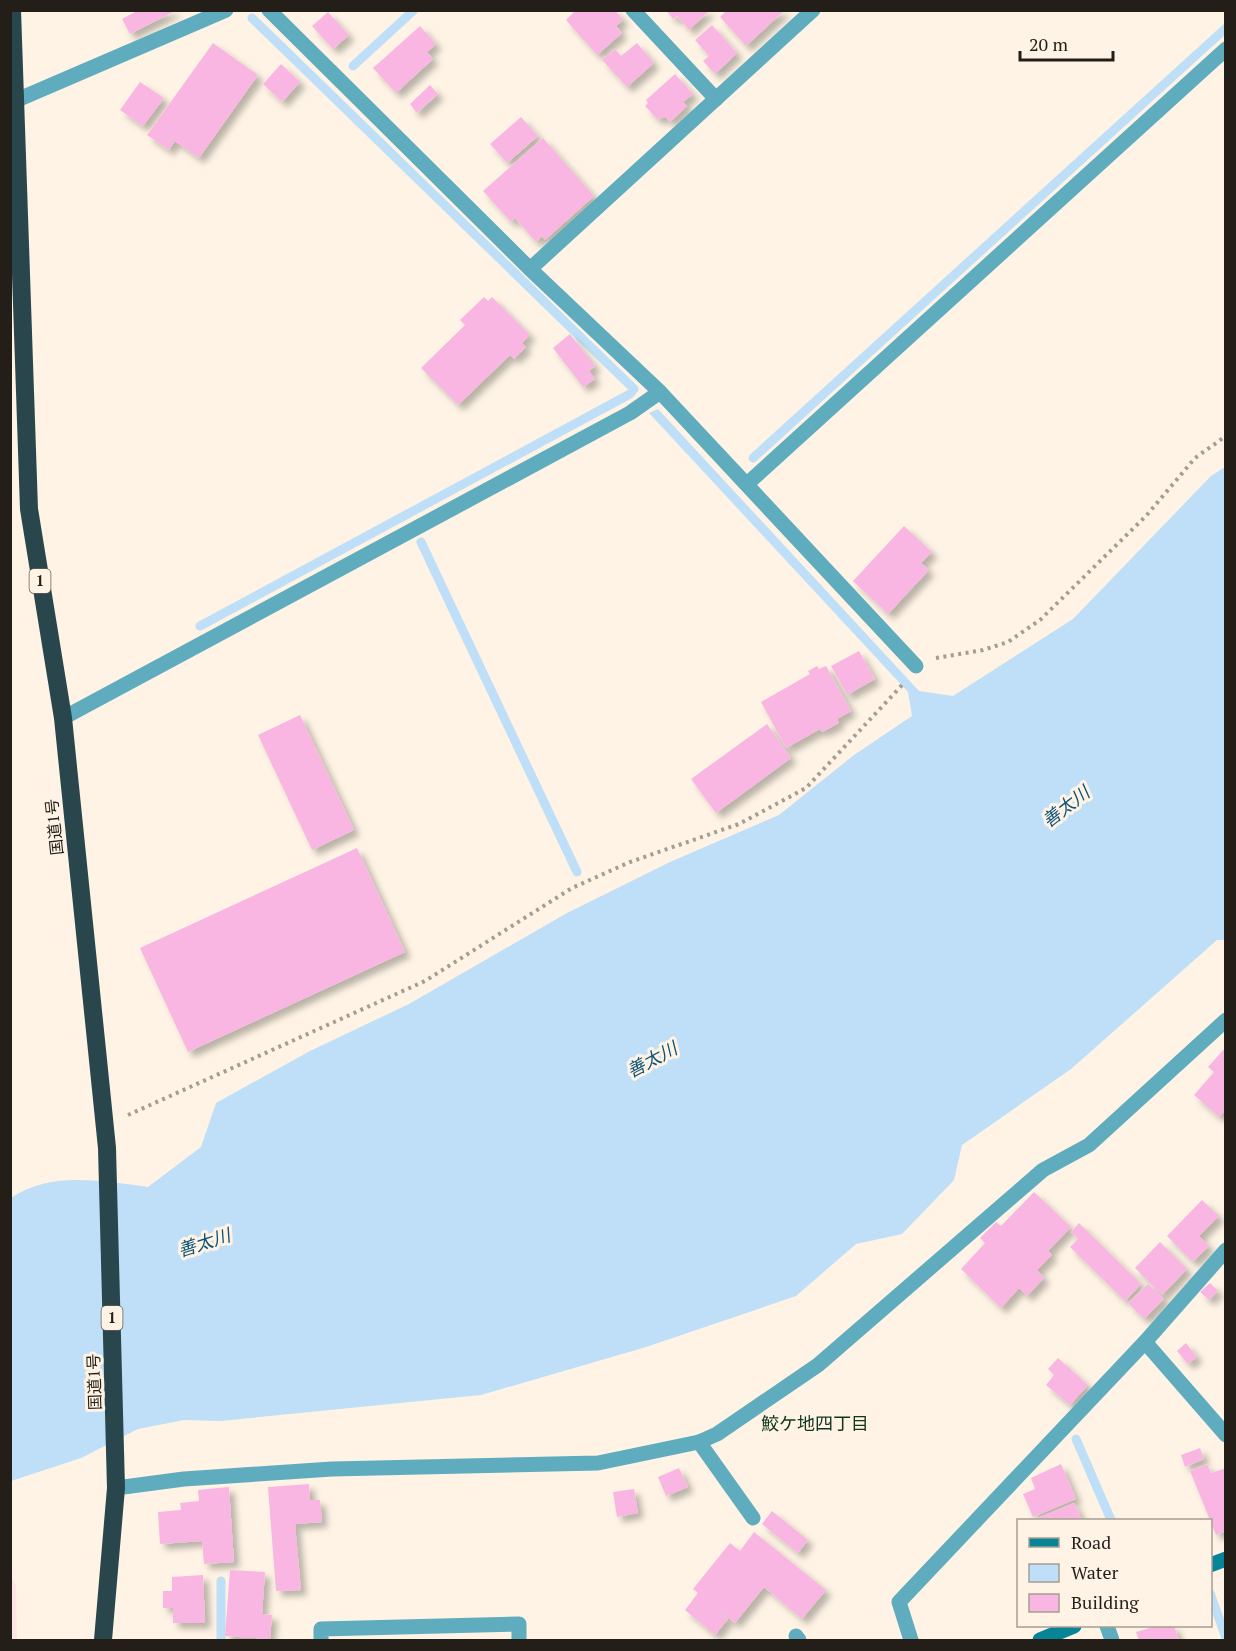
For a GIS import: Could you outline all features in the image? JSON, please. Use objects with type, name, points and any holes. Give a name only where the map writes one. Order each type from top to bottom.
[{"type":"highway","name":"国道1号","points":[[12,10],[12,103],[29,509],[63,718],[107,1148],[116,1488],[103,1641]]},
{"type":"street","points":[[12,103],[226,10]]},
{"type":"street","points":[[269,10],[530,269],[660,392],[916,666]]},
{"type":"street","points":[[633,10],[716,99]]},
{"type":"street","points":[[530,269],[813,10]]},
{"type":"street","points":[[747,484],[1226,49]]},
{"type":"street","points":[[63,718],[630,413],[660,392]]},
{"type":"street","points":[[116,1488],[184,1479],[332,1469],[598,1463],[699,1442],[717,1434],[818,1365],[1043,1170],[1089,1145],[1226,1020]]},
{"type":"street","points":[[911,1641],[898,1602],[1145,1342],[1226,1250]]},
{"type":"street","points":[[1145,1342],[1226,1435]]},
{"type":"street","points":[[699,1442],[753,1518]]},
{"type":"street","points":[[1212,1564],[1226,1558]]},
{"type":"street","points":[[321,1641],[321,1629],[519,1624],[519,1641]]},
{"type":"street","points":[[1040,1641],[1072,1627]]},
{"type":"path","points":[[916,666],[941,656],[982,650],[1008,642],[1040,620],[1146,516],[1195,458],[1226,436]]},
{"type":"path","points":[[105,1126],[425,981],[572,888],[630,862],[739,824],[768,809],[806,788],[896,694]]},
{"type":"shaded area","points":[[11,1577],[16,1585],[17,1640],[11,1640]]},
{"type":"water","name":"善太川","points":[[658,409],[919,691],[953,696],[1073,619],[1211,476],[1225,467],[1225,940],[1217,940],[1071,1069],[962,1145],[954,1180],[902,1234],[856,1244],[796,1296],[646,1347],[481,1395],[220,1421],[184,1420],[138,1429],[81,1458],[11,1481],[11,1198],[43,1184],[60,1181],[95,1181],[148,1187],[201,1147],[216,1103],[310,1051],[409,1004],[567,913],[670,862],[779,815],[854,755],[912,716],[908,692],[649,413]]},
{"type":"building","points":[[139,10],[177,10],[130,34],[122,19]]},
{"type":"building","points":[[576,10],[615,10],[623,20],[616,26],[622,33],[597,55],[566,20]]},
{"type":"building","points":[[666,10],[710,10],[689,30],[677,16],[673,19]]},
{"type":"building","points":[[727,10],[785,10],[746,46],[720,17]]},
{"type":"building","points":[[328,12],[349,35],[333,49],[312,26]]},
{"type":"building","points":[[712,25],[737,53],[715,74],[703,61],[709,56],[695,40]]},
{"type":"building","points":[[420,26],[436,44],[427,52],[433,59],[396,93],[373,68]]},
{"type":"building","points":[[213,43],[258,75],[199,158],[175,141],[169,150],[147,135]]},
{"type":"building","points":[[637,43],[654,63],[627,87],[602,60],[615,49],[621,56]]},
{"type":"building","points":[[281,64],[300,82],[282,102],[263,84]]},
{"type":"building","points":[[675,74],[693,94],[683,102],[687,106],[670,122],[666,117],[657,119],[645,106],[648,103],[646,100]]},
{"type":"building","points":[[140,82],[164,98],[143,126],[120,110]]},
{"type":"building","points":[[430,85],[438,94],[417,113],[410,104]]},
{"type":"building","points":[[521,117],[538,136],[507,163],[490,144]]},
{"type":"building","points":[[543,138],[594,196],[545,240],[542,236],[536,242],[515,218],[511,222],[483,191]]},
{"type":"building","points":[[484,297],[488,301],[492,297],[530,335],[522,343],[526,347],[514,359],[510,355],[458,405],[421,368],[465,325],[460,320]]},
{"type":"building","points":[[570,334],[595,366],[589,371],[595,379],[583,387],[553,348]]},
{"type":"building","points":[[904,526],[932,552],[921,563],[929,570],[888,614],[853,581]]},
{"type":"building","points":[[859,651],[875,679],[847,695],[831,666]]},
{"type":"building","points":[[817,666],[819,669],[826,666],[851,711],[837,719],[839,723],[822,732],[820,729],[786,748],[761,702],[810,674],[808,671]]},
{"type":"building","points":[[300,715],[354,830],[312,850],[258,735]]},
{"type":"building","points":[[767,724],[791,758],[716,813],[691,779]]},
{"type":"building","points":[[357,848],[405,952],[188,1052],[140,948]]},
{"type":"building","points":[[1226,1047],[1226,1109],[1219,1117],[1194,1095],[1214,1072],[1208,1067]]},
{"type":"building","points":[[1034,1192],[1071,1227],[1048,1251],[1052,1255],[1037,1270],[1044,1278],[1027,1296],[1019,1288],[1001,1308],[961,1269],[985,1243],[980,1238],[996,1222],[1001,1226]]},
{"type":"building","points":[[1202,1200],[1219,1216],[1199,1236],[1209,1246],[1193,1262],[1167,1236]]},
{"type":"building","points":[[1079,1223],[1141,1284],[1125,1301],[1070,1247],[1078,1239],[1071,1232]]},
{"type":"building","points":[[1160,1242],[1187,1269],[1162,1295],[1135,1268]]},
{"type":"building","points":[[1210,1283],[1218,1291],[1209,1300],[1200,1292]]},
{"type":"building","points":[[1148,1284],[1164,1299],[1144,1319],[1128,1303]]},
{"type":"building","points":[[1186,1343],[1197,1357],[1188,1364],[1177,1351]]},
{"type":"building","points":[[1058,1358],[1088,1385],[1070,1405],[1046,1385],[1054,1375],[1048,1369]]},
{"type":"building","points":[[1200,1448],[1204,1459],[1185,1467],[1181,1455]]},
{"type":"building","points":[[1061,1464],[1076,1499],[1033,1517],[1023,1494],[1035,1489],[1031,1478]]},
{"type":"building","points":[[1207,1464],[1211,1473],[1226,1468],[1226,1531],[1216,1535],[1212,1519],[1210,1519],[1190,1471]]},
{"type":"building","points":[[679,1468],[688,1487],[666,1496],[658,1477]]},
{"type":"building","points":[[309,1484],[310,1500],[320,1500],[322,1522],[295,1524],[301,1590],[276,1591],[268,1487]]},
{"type":"building","points":[[229,1487],[234,1562],[204,1564],[202,1541],[160,1544],[158,1512],[181,1510],[180,1503],[199,1501],[198,1490]]},
{"type":"building","points":[[634,1489],[638,1513],[617,1517],[613,1492]]},
{"type":"building","points":[[1074,1503],[1082,1519],[1035,1519]]},
{"type":"building","points":[[772,1511],[808,1540],[798,1553],[762,1524]]},
{"type":"building","points":[[754,1532],[826,1590],[802,1619],[764,1587],[735,1623],[706,1600],[728,1619],[715,1635],[685,1610],[698,1593],[693,1589],[730,1543],[740,1551]]},
{"type":"building","points":[[230,1570],[265,1572],[262,1614],[272,1615],[270,1639],[225,1636]]},
{"type":"building","points":[[203,1575],[205,1623],[173,1623],[173,1608],[163,1608],[163,1591],[172,1591],[172,1577]]},
{"type":"building","points":[[1153,1627],[1174,1627],[1179,1640],[1139,1640],[1136,1632]]},
{"type":"waterway","points":[[353,66],[414,10]]},
{"type":"waterway","points":[[200,626],[630,394],[634,389],[252,18]]},
{"type":"waterway","points":[[753,458],[1226,28]]},
{"type":"waterway","points":[[421,542],[577,872]]},
{"type":"waterway","points":[[1076,1439],[1111,1519]]},
{"type":"waterway","points":[[221,1581],[221,1640]]},
{"type":"waterway","points":[[1212,1599],[1226,1638]]},
{"type":"district","name":"鮫ケ地四丁目","points":[[815,1424]]}]
